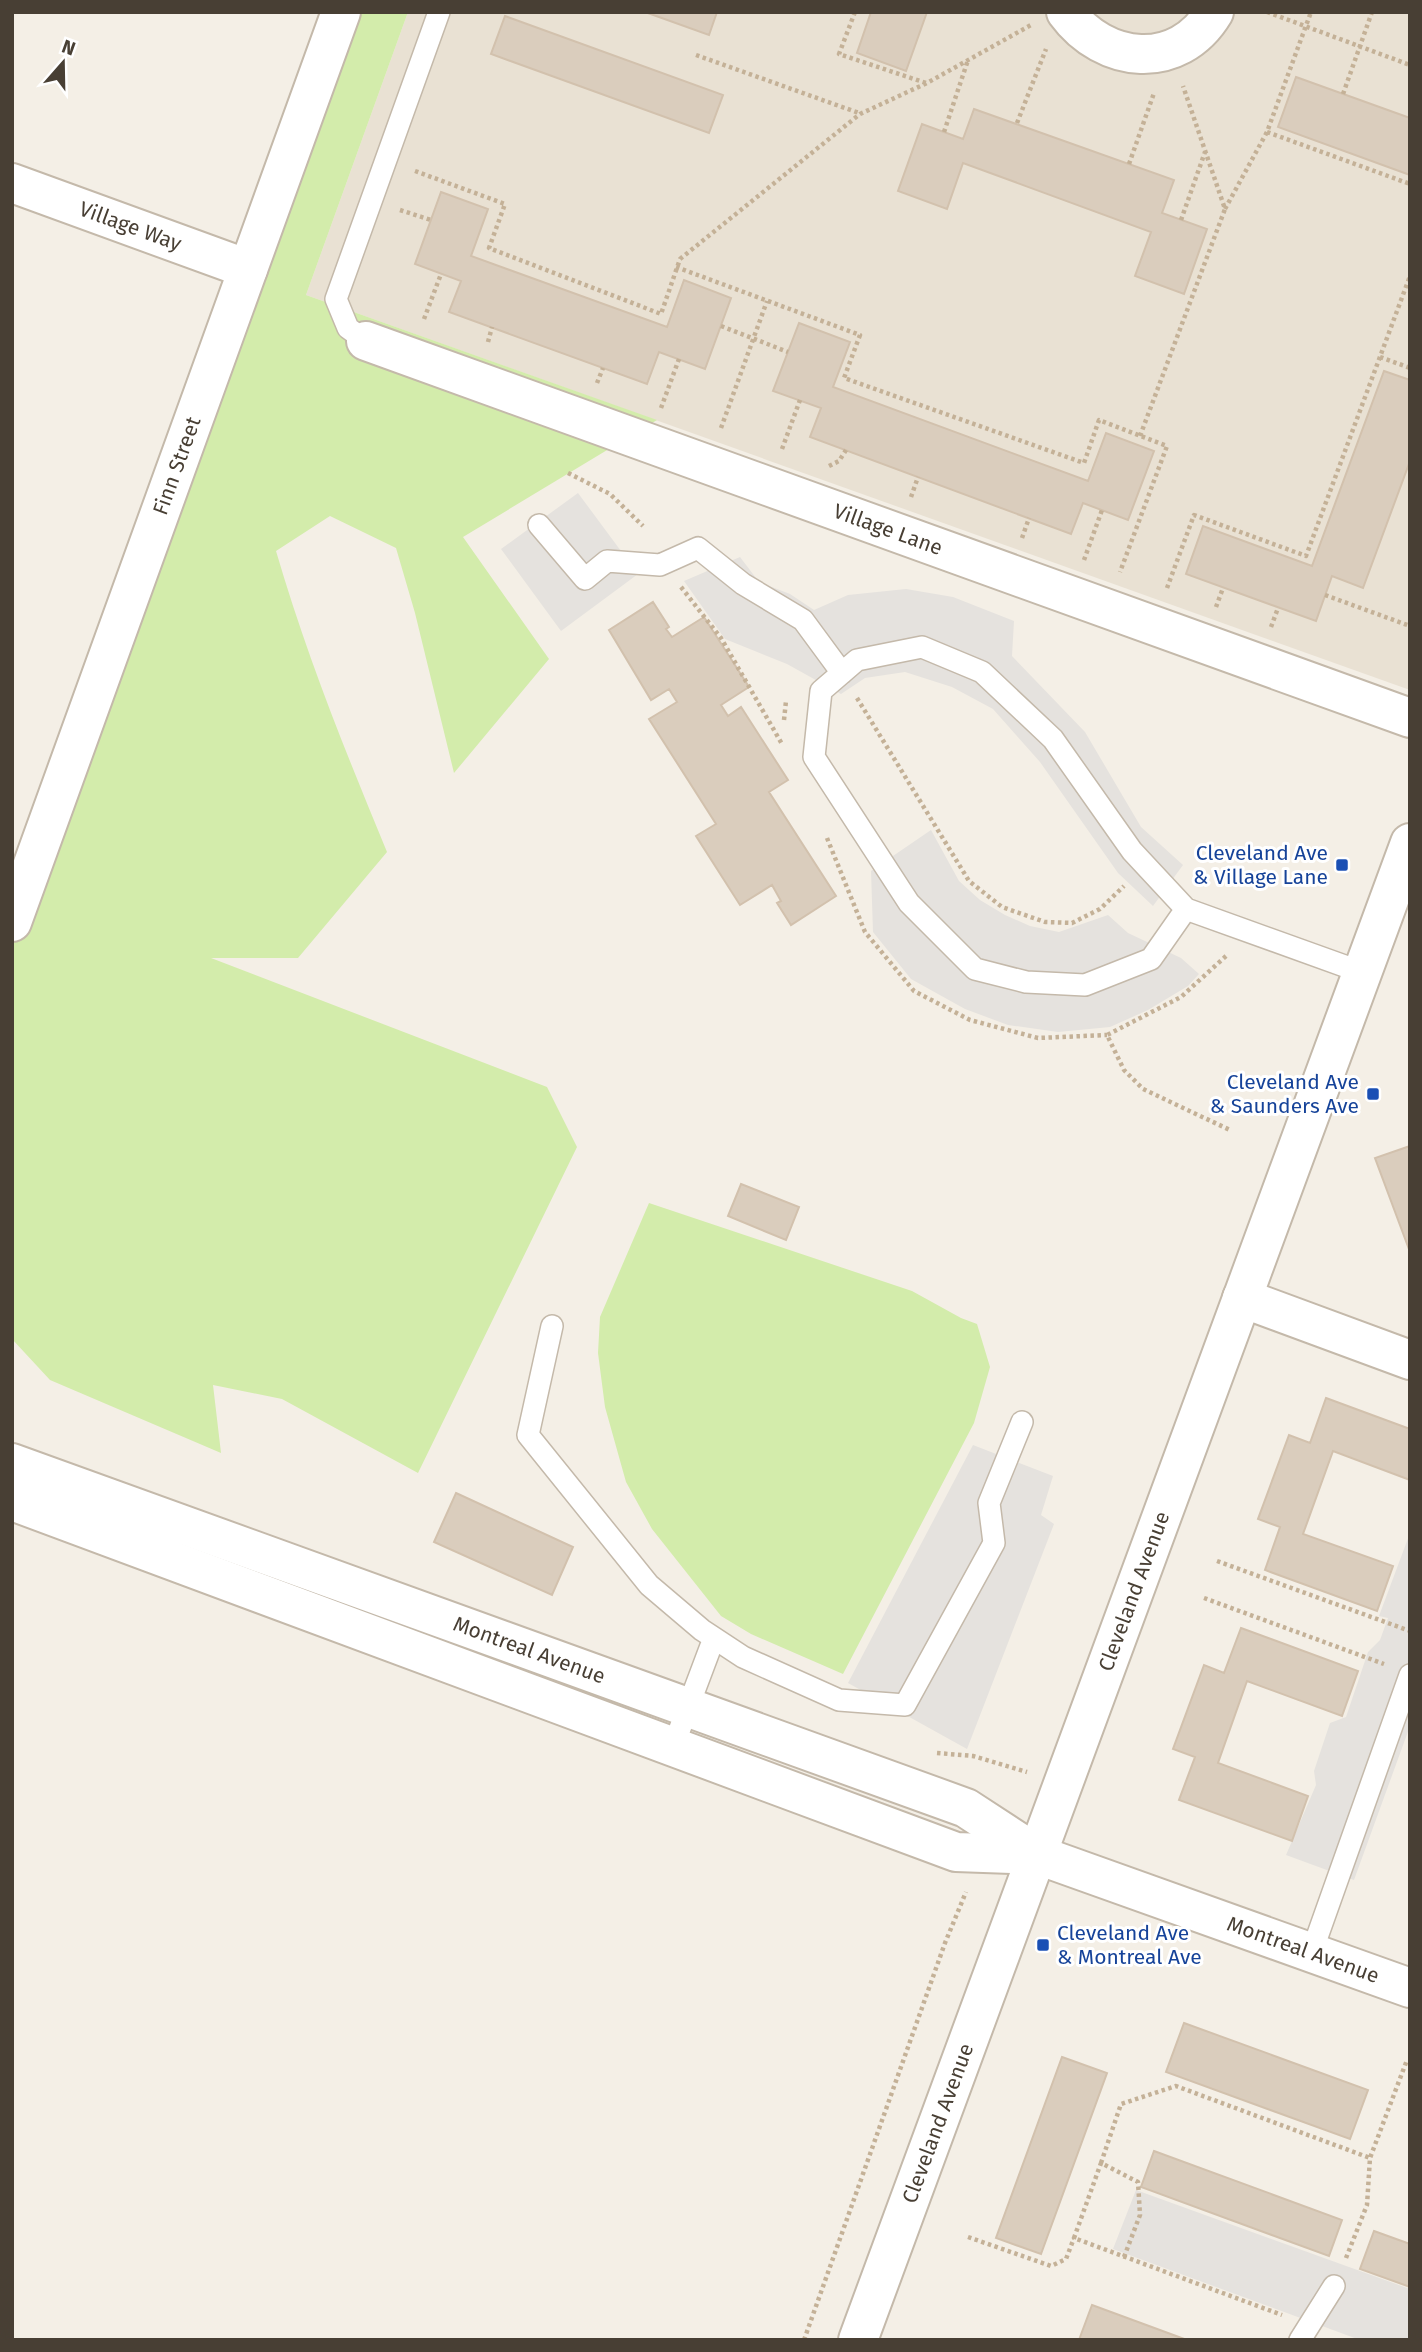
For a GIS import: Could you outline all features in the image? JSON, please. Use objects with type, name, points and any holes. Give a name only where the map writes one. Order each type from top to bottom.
[{"type":"street","name":"Finn Street","points":[[12,922],[23,858],[248,269],[341,12]]},
{"type":"street","points":[[1051,24],[1078,28],[1098,44],[1122,53],[1149,54],[1170,49],[1196,34],[1214,12]]},
{"type":"street","name":"Village Way","points":[[12,183],[248,269]]},
{"type":"street","name":"Village Lane","points":[[366,341],[1410,718]]},
{"type":"street","name":"Cleveland Avenue","points":[[858,2340],[1410,843]]},
{"type":"street","points":[[1242,1298],[1410,1360]]},
{"type":"street","name":"Montreal Avenue","points":[[12,1463],[966,1808],[1038,1855],[1410,1988]]},
{"type":"street","name":"Montreal Avenue","points":[[12,1502],[956,1852],[1038,1855]]},
{"type":"lane","points":[[366,341],[348,328],[337,299],[439,12]]},
{"type":"lane","points":[[539,525],[585,579],[607,561],[660,565],[698,548],[743,584],[803,620],[842,673]]},
{"type":"lane","points":[[1186,909],[1151,959],[1085,985],[1026,982],[975,969],[909,903],[814,757],[821,691],[857,660],[922,647],[982,672],[1054,739],[1145,866],[1186,909],[1364,973]]},
{"type":"lane","points":[[552,1326],[528,1435],[649,1585],[714,1638],[743,1657],[839,1700],[905,1705],[994,1543],[989,1503],[1022,1422]]},
{"type":"lane","points":[[673,1747],[714,1638]]},
{"type":"lane","points":[[1311,1954],[1406,1680]]},
{"type":"lane","points":[[1304,2333],[1334,2286]]},
{"type":"path","points":[[855,12],[839,54],[927,83]]},
{"type":"path","points":[[1267,12],[1410,65]]},
{"type":"path","points":[[1140,436],[1225,209],[1267,132],[1311,12]]},
{"type":"path","points":[[1343,94],[1372,12]]},
{"type":"path","points":[[387,160],[505,204],[489,248],[661,314],[680,259],[860,114],[927,83],[968,60],[1051,24]]},
{"type":"path","points":[[1017,123],[1051,24]]},
{"type":"path","points":[[1170,49],[1225,209]]},
{"type":"path","points":[[696,55],[860,114]]},
{"type":"path","points":[[944,132],[968,60]]},
{"type":"path","points":[[1129,164],[1155,91]]},
{"type":"path","points":[[1267,132],[1410,184]]},
{"type":"path","points":[[1181,220],[1206,152]]},
{"type":"path","points":[[399,209],[431,220]]},
{"type":"path","points":[[676,267],[860,335],[844,378],[1084,463],[1100,420],[1167,446],[1116,584]]},
{"type":"path","points":[[420,330],[441,274]]},
{"type":"path","points":[[1163,601],[1194,515],[1306,556],[1410,276]]},
{"type":"path","points":[[719,434],[767,301]]},
{"type":"path","points":[[720,326],[788,352]]},
{"type":"path","points":[[1380,357],[1410,368]]},
{"type":"path","points":[[660,411],[679,359]]},
{"type":"path","points":[[779,457],[800,400]]},
{"type":"path","points":[[568,473],[610,494],[643,526]]},
{"type":"path","points":[[1080,571],[1102,510]]},
{"type":"path","points":[[678,583],[721,638],[783,745]]},
{"type":"path","points":[[1325,595],[1410,626]]},
{"type":"path","points":[[842,673],[969,881],[1002,907],[1045,922],[1072,923],[1100,909],[1145,866]]},
{"type":"path","points":[[824,831],[865,932],[914,991],[971,1020],[1038,1038],[1107,1035],[1181,997],[1223,962],[1241,929]]},
{"type":"path","points":[[1107,1035],[1124,1070],[1143,1089],[1230,1130]]},
{"type":"path","points":[[1217,1561],[1410,1631]]},
{"type":"path","points":[[1204,1598],[1406,1680]]},
{"type":"path","points":[[1000,1762],[1036,1775]]},
{"type":"path","points":[[804,2340],[945,1943],[966,1892]]},
{"type":"path","points":[[1334,2286],[1367,2205],[1370,2158],[1407,2060]]},
{"type":"path","points":[[968,2237],[1051,2266],[1066,2259],[1121,2104],[1175,2085],[1370,2158]]},
{"type":"path","points":[[1101,2164],[1138,2182],[1140,2215],[1124,2257]]},
{"type":"path","points":[[1074,2238],[1304,2333]]},
{"type":"shaded area","points":[[408,12],[1410,12],[1410,690],[306,295]]},
{"type":"shaded area","points":[[578,493],[638,574],[561,631],[501,549]]},
{"type":"shaded area","points":[[740,557],[759,582],[790,594],[814,610],[848,595],[906,589],[953,597],[1014,621],[1012,656],[1085,732],[1141,827],[1183,865],[1153,906],[1118,873],[1040,762],[993,709],[952,687],[905,672],[865,678],[841,694],[787,664],[725,639],[684,581]]},
{"type":"shaded area","points":[[931,830],[959,881],[980,900],[1005,915],[1030,926],[1059,932],[1108,915],[1128,933],[1181,958],[1199,974],[1188,986],[1148,1010],[1110,1027],[1058,1032],[1008,1025],[965,1009],[911,979],[873,932],[871,871]]},
{"type":"shaded area","points":[[973,1445],[1053,1476],[1041,1515],[1054,1524],[967,1749],[848,1683]]},
{"type":"shaded area","points":[[1410,1533],[1410,1726],[1354,1880],[1286,1855],[1316,1785],[1314,1771],[1330,1723],[1346,1717],[1368,1652],[1380,1640],[1388,1618],[1379,1616]]},
{"type":"shaded area","points":[[1136,2190],[1410,2289],[1410,2340],[1360,2340],[1113,2249]]},
{"type":"green space","points":[[320,12],[408,12],[306,295],[657,420],[463,537],[549,659],[454,773],[415,613],[396,548],[330,516],[276,551],[313,665],[387,852],[298,958],[211,958],[547,1087],[577,1147],[418,1473],[282,1399],[213,1385],[221,1453],[50,1380],[12,1339],[12,885]]},
{"type":"green space","points":[[649,1203],[912,1291],[977,1324],[990,1367],[974,1423],[843,1674],[751,1634],[721,1616],[652,1529],[626,1482],[605,1407],[598,1353],[600,1317]]},
{"type":"building","points":[[645,12],[717,12],[709,35]]},
{"type":"building","points":[[871,12],[927,12],[906,71],[857,53]]},
{"type":"building","points":[[505,16],[723,95],[709,133],[491,54]]},
{"type":"building","points":[[1296,77],[1410,118],[1410,175],[1278,127]]},
{"type":"building","points":[[974,109],[1174,180],[1162,213],[1207,229],[1184,294],[1135,276],[1151,232],[963,163],[947,209],[898,191],[922,124],[963,139]]},
{"type":"building","points":[[441,192],[488,209],[471,256],[667,327],[684,280],[731,298],[705,369],[659,352],[647,384],[449,312],[461,281],[415,264]]},
{"type":"building","points":[[799,323],[850,342],[833,387],[1088,481],[1106,433],[1154,451],[1128,520],[1083,503],[1071,534],[810,437],[821,408],[773,391]]},
{"type":"building","points":[[1384,371],[1410,380],[1410,461],[1363,588],[1332,576],[1316,621],[1186,574],[1203,526],[1312,566]]},
{"type":"building","points":[[653,602],[669,627],[666,629],[672,637],[704,617],[749,687],[721,705],[728,716],[741,707],[788,780],[769,792],[836,896],[791,925],[777,903],[781,901],[772,885],[740,905],[696,836],[716,824],[649,719],[677,702],[669,689],[651,700],[609,630]]},
{"type":"building","points":[[1410,1146],[1410,1252],[1375,1158]]},
{"type":"building","points":[[741,1184],[799,1207],[786,1240],[728,1216]]},
{"type":"building","points":[[1326,1398],[1410,1429],[1410,1480],[1333,1451],[1303,1534],[1393,1566],[1377,1611],[1265,1570],[1280,1527],[1258,1519],[1289,1435],[1310,1443]]},
{"type":"building","points":[[456,1493],[573,1547],[552,1595],[434,1542]]},
{"type":"building","points":[[1241,1628],[1358,1671],[1342,1716],[1247,1681],[1218,1763],[1308,1796],[1292,1841],[1179,1800],[1195,1757],[1173,1749],[1204,1665],[1224,1673]]},
{"type":"building","points":[[1184,2023],[1368,2090],[1350,2139],[1166,2072]]},
{"type":"building","points":[[1062,2057],[1107,2073],[1041,2254],[996,2238]]},
{"type":"building","points":[[1154,2151],[1342,2220],[1329,2256],[1141,2187]]},
{"type":"building","points":[[1374,2231],[1410,2244],[1410,2287],[1360,2269]]},
{"type":"building","points":[[1092,2305],[1187,2340],[1079,2340]]},
{"type":"place","name":"Cleveland Ave & Village Lane","points":[[1342,865]]},
{"type":"place","name":"Cleveland Ave & Saunders Ave","points":[[1373,1094]]},
{"type":"place","name":"Cleveland Ave & Montreal Ave","points":[[1043,1945]]}]
